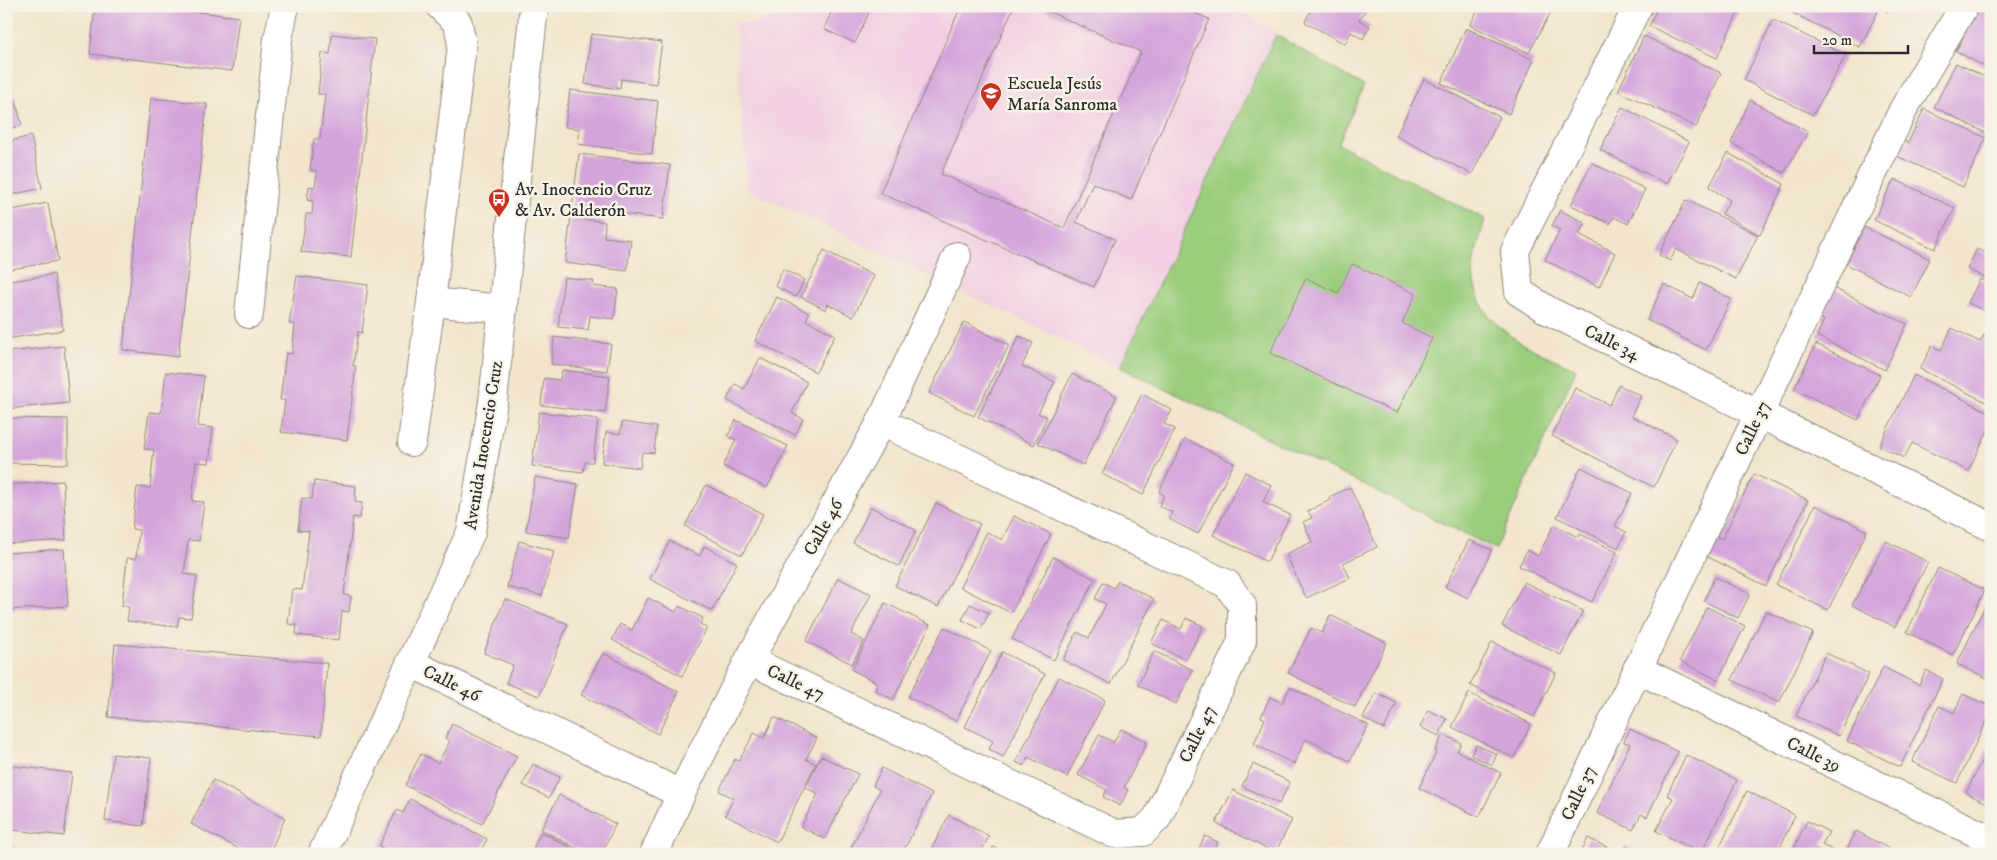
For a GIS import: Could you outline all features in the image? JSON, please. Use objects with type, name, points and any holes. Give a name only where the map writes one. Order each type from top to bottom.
[{"type":"street","points":[[248,314],[278,39],[285,6]]},
{"type":"street","points":[[412,442],[462,45],[458,23],[440,6]]},
{"type":"street","name":"Avenida Inocencio Cruz","points":[[322,854],[471,532],[493,402],[534,6]]},
{"type":"street","name":"Calle 34","points":[[1638,6],[1515,251],[1519,292],[1549,311],[1759,413],[1988,519]]},
{"type":"street","name":"Calle 37","points":[[1550,854],[1904,108],[1964,6]]},
{"type":"street","name":"Calle 46","points":[[654,854],[681,794],[749,660],[881,422],[957,256]]},
{"type":"street","points":[[431,302],[503,309]]},
{"type":"street","name":"Calle 47","points":[[749,660],[1115,834],[1143,832],[1157,818],[1242,641],[1242,605],[1227,584],[881,422]]},
{"type":"street","name":"Calle 46","points":[[411,663],[681,794]]},
{"type":"street","name":"Calle 39","points":[[1637,670],[1991,840]]},
{"type":"shaded area","name":"Escuela Jesús María Sanroma","points":[[803,6],[1229,6],[1271,29],[1276,35],[1120,367],[747,189],[735,23],[755,23]]},
{"type":"green space","points":[[1276,35],[1364,86],[1338,144],[1485,219],[1473,266],[1476,292],[1484,309],[1495,323],[1509,335],[1542,354],[1576,369],[1496,549],[1120,367]]},
{"type":"building","points":[[95,6],[151,6],[239,17],[232,71],[90,54]]},
{"type":"building","points":[[834,6],[866,6],[871,8],[855,43],[824,29]]},
{"type":"building","points":[[961,6],[1014,6],[941,174],[1064,228],[1141,52],[1036,6],[1179,6],[1209,19],[1131,200],[1093,183],[1076,222],[1115,239],[1094,287],[880,193]]},
{"type":"building","points":[[1313,6],[1368,6],[1359,20],[1370,26],[1363,39],[1351,32],[1345,44],[1305,22]]},
{"type":"building","points":[[1480,6],[1554,6],[1529,53],[1470,25]]},
{"type":"building","points":[[1658,6],[1741,6],[1717,58],[1649,26]]},
{"type":"building","points":[[1794,6],[1869,6],[1878,11],[1860,47],[1791,12]]},
{"type":"building","points":[[1878,6],[1890,6],[1888,12]]},
{"type":"building","points":[[1979,6],[1991,6],[1991,70],[1956,51]]},
{"type":"building","points":[[1773,20],[1846,55],[1813,115],[1744,80]]},
{"type":"building","points":[[1466,28],[1534,60],[1509,114],[1441,83]]},
{"type":"building","points":[[332,34],[375,39],[351,257],[301,252],[306,214],[312,214],[313,201],[307,200],[309,186],[315,187],[317,171],[310,170],[314,139],[320,139],[325,94],[318,94],[322,53],[330,54]]},
{"type":"building","points":[[591,34],[662,42],[656,84],[621,79],[620,89],[585,84]]},
{"type":"building","points":[[1644,36],[1721,73],[1696,127],[1618,91]]},
{"type":"building","points":[[1956,63],[1991,80],[1990,135],[1934,107]]},
{"type":"building","points":[[1424,79],[1500,117],[1472,174],[1396,136]]},
{"type":"building","points":[[11,84],[22,125],[6,130],[6,85]]},
{"type":"building","points":[[570,90],[658,101],[652,154],[578,144],[580,129],[565,127]]},
{"type":"building","points":[[151,98],[207,104],[178,357],[123,350]]},
{"type":"building","points":[[1750,100],[1808,132],[1784,173],[1731,143]]},
{"type":"building","points":[[1622,107],[1689,142],[1667,184],[1600,150]]},
{"type":"building","points":[[1924,109],[1986,138],[1963,187],[1895,155],[1902,139],[1908,143]]},
{"type":"building","points":[[31,136],[42,188],[6,196],[6,142]]},
{"type":"building","points":[[1728,153],[1784,184],[1760,235],[1722,214],[1730,200],[1709,187]]},
{"type":"building","points":[[579,154],[670,165],[663,219],[572,208]]},
{"type":"building","points":[[1592,163],[1645,189],[1628,224],[1614,217],[1610,224],[1571,205]]},
{"type":"building","points":[[1894,179],[1955,208],[1935,249],[1874,220]]},
{"type":"building","points":[[1686,200],[1758,235],[1736,279],[1676,249],[1670,261],[1659,255]]},
{"type":"building","points":[[48,203],[58,261],[6,270],[6,211]]},
{"type":"building","points":[[1560,210],[1585,223],[1579,234],[1615,253],[1599,287],[1545,260],[1560,230],[1552,226]]},
{"type":"building","points":[[571,217],[605,222],[604,237],[631,240],[627,271],[565,263]]},
{"type":"building","points":[[1864,227],[1930,259],[1911,297],[1846,264]]},
{"type":"building","points":[[1977,249],[1991,256],[1991,268],[1986,278],[1967,269]]},
{"type":"building","points":[[824,250],[874,276],[853,317],[828,304],[826,310],[801,297]]},
{"type":"building","points":[[1352,264],[1416,294],[1402,323],[1432,338],[1397,413],[1270,353],[1306,278],[1338,293]]},
{"type":"building","points":[[783,269],[804,280],[796,297],[775,286]]},
{"type":"building","points":[[54,274],[63,330],[6,339],[6,282]]},
{"type":"building","points":[[297,276],[368,285],[362,333],[358,332],[353,366],[356,366],[347,440],[281,432],[285,400],[280,400],[286,353],[292,354],[295,324],[289,324]]},
{"type":"building","points":[[564,277],[594,281],[593,286],[618,289],[614,319],[590,316],[588,330],[558,327]]},
{"type":"building","points":[[1980,279],[1991,285],[1991,314],[1968,303]]},
{"type":"building","points":[[1700,283],[1731,299],[1706,350],[1647,320],[1664,284],[1693,299]]},
{"type":"building","points":[[1831,287],[1907,324],[1885,370],[1817,336],[1824,320],[1817,316]]},
{"type":"building","points":[[777,297],[809,313],[806,320],[835,335],[816,372],[755,341]]},
{"type":"building","points":[[964,322],[1009,345],[974,416],[929,393]]},
{"type":"building","points":[[1952,328],[1980,342],[1984,335],[1991,338],[1991,398],[1988,403],[1920,369],[1932,346],[1941,350]]},
{"type":"building","points":[[1019,336],[1033,343],[1022,366],[1055,382],[1038,413],[1047,417],[1034,445],[978,417]]},
{"type":"building","points":[[554,337],[611,344],[607,371],[551,364]]},
{"type":"building","points":[[1816,344],[1880,375],[1858,420],[1794,389]]},
{"type":"building","points":[[64,346],[69,403],[6,409],[6,352]]},
{"type":"building","points":[[760,358],[807,382],[792,413],[803,419],[795,435],[727,400],[735,384],[744,389]]},
{"type":"building","points":[[562,370],[610,376],[605,413],[541,405],[544,378],[560,380]]},
{"type":"building","points":[[166,372],[204,376],[198,426],[213,428],[209,463],[196,462],[192,501],[204,502],[199,541],[188,540],[184,574],[197,576],[191,618],[179,617],[177,627],[127,621],[129,607],[122,606],[127,558],[136,559],[139,530],[132,529],[137,487],[150,488],[154,450],[144,449],[149,412],[161,413]]},
{"type":"building","points":[[1072,374],[1117,396],[1083,465],[1038,443]]},
{"type":"building","points":[[1914,375],[1991,413],[1991,424],[1968,471],[1912,443],[1904,458],[1879,446]]},
{"type":"building","points":[[1619,385],[1641,396],[1631,416],[1677,439],[1654,487],[1552,436],[1575,388],[1610,405]]},
{"type":"building","points":[[1142,394],[1172,410],[1164,424],[1175,429],[1143,495],[1102,474]]},
{"type":"building","points":[[539,412],[598,419],[593,462],[585,462],[583,472],[532,466]]},
{"type":"building","points":[[6,418],[68,419],[68,464],[6,463]]},
{"type":"building","points":[[736,420],[788,446],[767,488],[723,466],[736,440],[728,436]]},
{"type":"building","points":[[622,422],[657,427],[654,453],[642,452],[640,468],[602,463],[606,432],[620,434]]},
{"type":"building","points":[[1185,439],[1234,463],[1198,534],[1169,519],[1172,512],[1159,506],[1164,495],[1159,492]]},
{"type":"building","points":[[1581,467],[1632,493],[1615,526],[1626,532],[1618,548],[1557,517]]},
{"type":"building","points":[[1245,472],[1271,485],[1263,502],[1290,515],[1267,562],[1213,535]]},
{"type":"building","points":[[1754,474],[1808,500],[1766,586],[1700,553],[1709,533],[1722,539]]},
{"type":"building","points":[[535,477],[578,484],[569,538],[526,531]]},
{"type":"building","points":[[63,481],[66,540],[6,544],[6,485]]},
{"type":"building","points":[[314,481],[356,486],[355,502],[362,503],[360,518],[353,517],[344,595],[351,596],[349,612],[342,611],[339,640],[296,635],[297,625],[288,624],[292,589],[302,590],[309,531],[298,530],[302,498],[312,499]]},
{"type":"building","points":[[706,485],[763,514],[742,555],[685,526]]},
{"type":"building","points":[[1350,487],[1377,547],[1343,563],[1350,578],[1306,598],[1286,554],[1312,542],[1303,522],[1312,518],[1308,511],[1330,500],[1329,497]]},
{"type":"building","points":[[936,503],[980,524],[938,607],[895,586]]},
{"type":"building","points":[[1815,505],[1867,531],[1828,610],[1776,585]]},
{"type":"building","points":[[871,507],[916,530],[899,566],[853,543]]},
{"type":"building","points":[[1014,516],[1051,534],[1011,613],[960,587],[987,532],[1002,540]]},
{"type":"building","points":[[1554,525],[1578,537],[1580,534],[1617,552],[1592,602],[1519,566],[1527,550],[1538,556]]},
{"type":"building","points":[[1469,540],[1492,550],[1468,598],[1445,587]]},
{"type":"building","points":[[519,541],[554,551],[542,596],[507,587]]},
{"type":"building","points":[[670,541],[700,556],[704,546],[737,563],[712,611],[650,579]]},
{"type":"building","points":[[1886,541],[1928,562],[1895,627],[1852,605]]},
{"type":"building","points":[[64,549],[68,606],[6,610],[6,553]]},
{"type":"building","points":[[1053,557],[1095,579],[1054,660],[1012,639]]},
{"type":"building","points":[[1938,568],[1985,590],[1953,655],[1907,632]]},
{"type":"building","points":[[1715,577],[1750,594],[1738,618],[1704,601]]},
{"type":"building","points":[[838,578],[871,594],[851,634],[864,641],[852,664],[806,641]]},
{"type":"building","points":[[1118,581],[1154,599],[1111,684],[1063,660],[1077,632],[1089,638],[1106,604],[1095,599],[1103,582],[1114,588]]},
{"type":"building","points":[[1524,582],[1583,611],[1561,655],[1502,626]]},
{"type":"building","points":[[1991,594],[1991,680],[1957,664]]},
{"type":"building","points":[[648,598],[676,612],[679,606],[703,618],[700,624],[707,628],[682,676],[612,640],[620,624],[632,630]]},
{"type":"building","points":[[505,599],[568,624],[539,696],[506,683],[513,665],[484,653]]},
{"type":"building","points":[[885,603],[930,625],[893,700],[875,690],[878,683],[852,670]]},
{"type":"building","points":[[970,604],[989,613],[981,629],[962,620]]},
{"type":"building","points":[[1707,607],[1745,626],[1718,680],[1680,661]]},
{"type":"building","points":[[1766,611],[1813,633],[1779,703],[1732,680]]},
{"type":"building","points":[[1330,615],[1387,643],[1355,707],[1288,673],[1311,628],[1322,633]]},
{"type":"building","points":[[1186,618],[1203,626],[1186,660],[1151,643],[1163,620],[1181,629]]},
{"type":"building","points":[[944,627],[991,651],[956,721],[908,697]]},
{"type":"building","points":[[1492,642],[1556,673],[1534,717],[1470,685]]},
{"type":"building","points":[[115,644],[327,663],[321,736],[108,717]]},
{"type":"building","points":[[1154,651],[1193,670],[1176,704],[1138,685]]},
{"type":"building","points":[[1002,652],[1045,674],[1003,757],[989,749],[993,741],[965,727]]},
{"type":"building","points":[[603,653],[679,692],[658,734],[581,695]]},
{"type":"building","points":[[1826,653],[1869,674],[1839,736],[1796,716]]},
{"type":"building","points":[[1883,667],[1919,685],[1926,670],[1943,679],[1900,767],[1847,741]]},
{"type":"building","points":[[1059,677],[1105,700],[1067,777],[1028,757],[1024,766],[1016,762]]},
{"type":"building","points":[[1290,687],[1368,725],[1350,761],[1306,739],[1294,764],[1254,744],[1265,719],[1261,717],[1270,697],[1282,703]]},
{"type":"building","points":[[1376,693],[1397,703],[1384,729],[1363,718]]},
{"type":"building","points":[[1469,693],[1531,724],[1514,758],[1452,727]]},
{"type":"building","points":[[1963,694],[1991,707],[1991,711],[1957,783],[1912,762],[1939,706],[1954,713]]},
{"type":"building","points":[[1428,710],[1447,719],[1439,736],[1420,727]]},
{"type":"building","points":[[774,717],[817,738],[806,759],[816,764],[777,842],[725,815],[734,798],[719,791],[735,759],[739,761],[754,733],[764,738]]},
{"type":"building","points":[[452,724],[517,756],[482,824],[405,785],[421,754],[438,763],[450,741],[445,738]]},
{"type":"building","points":[[1121,729],[1147,742],[1124,788],[1128,790],[1120,806],[1103,797],[1107,790],[1078,775],[1099,735],[1114,742]]},
{"type":"building","points":[[1630,729],[1678,752],[1647,817],[1641,814],[1633,830],[1597,813],[1630,744],[1624,742]]},
{"type":"building","points":[[1443,734],[1461,743],[1457,751],[1501,773],[1479,817],[1419,788]]},
{"type":"building","points":[[1991,741],[1991,805],[1966,793]]},
{"type":"building","points":[[1476,745],[1497,754],[1492,765],[1471,755]]},
{"type":"building","points":[[113,754],[151,758],[143,826],[105,821]]},
{"type":"building","points":[[1686,755],[1737,780],[1701,854],[1689,854],[1691,848],[1656,831],[1673,798],[1667,795]]},
{"type":"building","points":[[821,756],[858,774],[825,839],[801,827],[818,794],[805,787]]},
{"type":"building","points":[[533,764],[560,777],[549,798],[523,785]]},
{"type":"building","points":[[1253,764],[1290,782],[1279,804],[1242,786]]},
{"type":"building","points":[[6,765],[72,773],[64,836],[6,829]]},
{"type":"building","points":[[882,768],[932,794],[902,854],[848,854],[880,790],[873,786]]},
{"type":"building","points":[[213,780],[285,818],[269,854],[249,854],[191,824]]},
{"type":"building","points":[[1233,790],[1292,820],[1275,853],[1216,823]]},
{"type":"building","points":[[1747,791],[1795,815],[1777,854],[1716,854]]},
{"type":"building","points":[[559,795],[616,824],[601,854],[588,854],[541,830]]},
{"type":"building","points":[[410,799],[487,839],[479,854],[394,854],[379,846],[397,810],[403,813]]},
{"type":"building","points":[[949,815],[989,836],[980,854],[929,854]]},
{"type":"building","points":[[1807,821],[1829,832],[1822,845],[1841,854],[1791,854]]},
{"type":"building","points":[[1856,831],[1899,854],[1856,854],[1848,848]]},
{"type":"building","points":[[541,832],[583,854],[544,854],[533,848]]},
{"type":"building","points":[[1205,836],[1218,842],[1214,850],[1221,854],[1196,854]]},
{"type":"building","points":[[1588,838],[1621,854],[1580,854]]},
{"type":"building","points":[[6,846],[45,853],[45,854],[6,854]]},
{"type":"building","points":[[1626,846],[1642,854],[1622,854]]},
{"type":"building","points":[[993,847],[1007,854],[990,854]]},
{"type":"building","points":[[380,849],[389,854],[378,854]]},
{"type":"place","name":"Escuela Jesús María Sanroma","points":[[991,112]]},
{"type":"place","name":"Av. Inocencio Cruz & Av. Calderón","points":[[499,218]]}]
